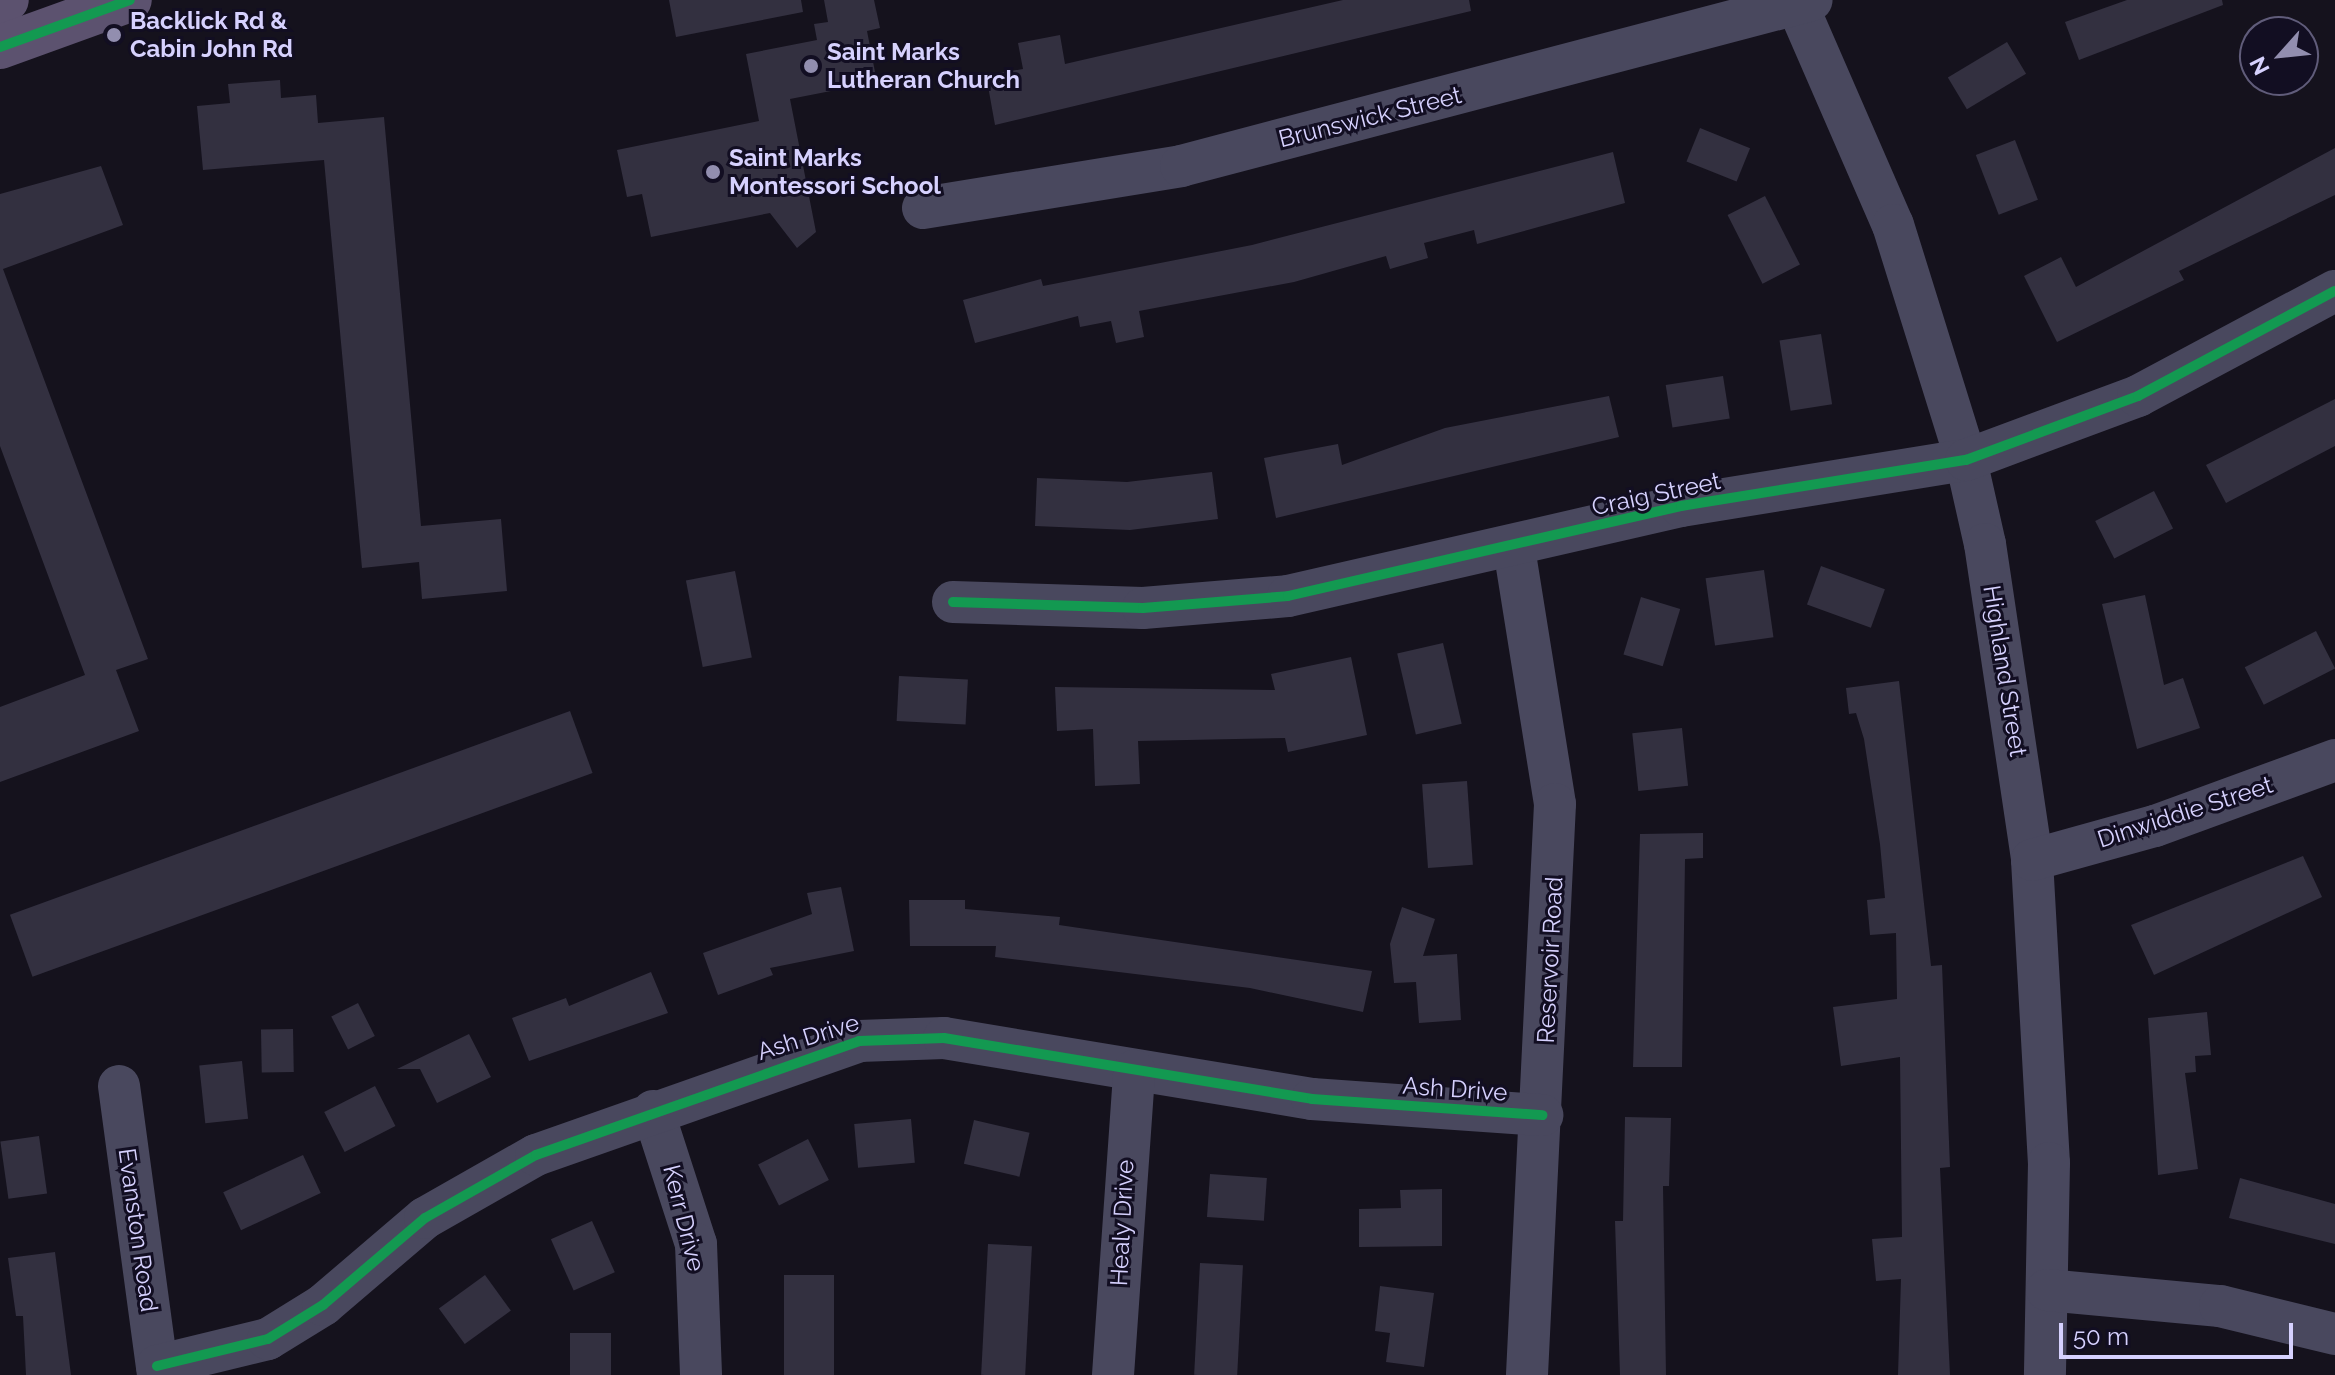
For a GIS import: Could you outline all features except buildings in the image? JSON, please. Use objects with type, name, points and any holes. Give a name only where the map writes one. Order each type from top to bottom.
[{"type":"main road","points":[[0,2],[7,0]]},
{"type":"main road","points":[[0,47],[130,0]]},
{"type":"street","name":"Brunswick Street","points":[[923,208],[1181,166],[1801,1]]},
{"type":"street","name":"Highland Street","points":[[1801,1],[1893,225],[1966,460],[2032,860],[2048,1121],[2045,1375]]},
{"type":"street","name":"Craig Street","points":[[953,602],[1210,605],[1373,581],[1681,506],[1966,460],[2138,396],[2335,291]]},
{"type":"street","name":"Reservoir Road","points":[[1514,548],[1555,804],[1527,1375]]},
{"type":"street","name":"Dinwiddie Street","points":[[2032,860],[2155,826],[2335,760]]},
{"type":"street","name":"Ash Drive","points":[[158,1371],[268,1339],[470,1188],[653,1111],[822,1049],[887,1037],[944,1038],[1312,1099],[1542,1115]]},
{"type":"street","name":"Healy Drive","points":[[1113,1375],[1134,1071]]},
{"type":"street","name":"Evanston Road","points":[[119,1086],[158,1371]]},
{"type":"street","name":"Kerr Drive","points":[[653,1111],[696,1244],[701,1375]]},
{"type":"street","points":[[2047,1290],[2220,1306],[2335,1334]]},
{"type":"cycle path","points":[[0,47],[130,0]]},
{"type":"cycle path","points":[[953,602],[1143,608],[1288,596],[1681,506],[1966,460],[2138,396],[2335,291]]},
{"type":"cycle path","points":[[157,1366],[268,1339],[323,1305],[425,1218],[536,1155],[859,1041],[944,1038],[1312,1099],[1542,1115]]},
{"type":"place","name":"Backlick Rd & Cabin John Rd","points":[[114,35]]},
{"type":"place","name":"Saint Marks Lutheran Church","points":[[811,66]]},
{"type":"place","name":"Saint Marks Montessori School","points":[[713,172]]}]
